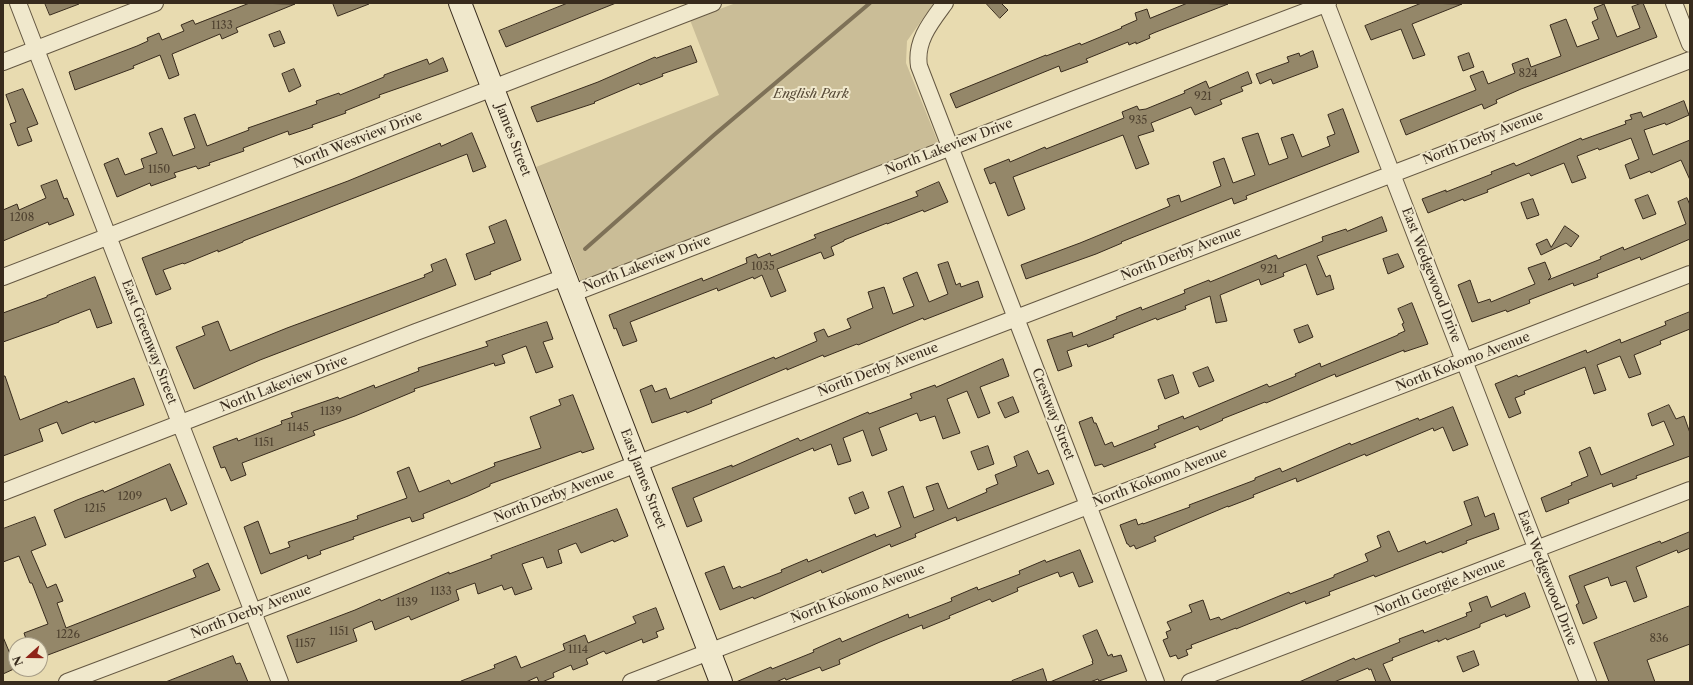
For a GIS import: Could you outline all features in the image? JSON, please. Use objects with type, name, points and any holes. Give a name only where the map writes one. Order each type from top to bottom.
[{"type":"street","name":"East Greenway Street","points":[[18,3],[280,682]]},
{"type":"street","points":[[3,62],[155,3]]},
{"type":"street","name":"James Street","points":[[460,3],[568,285]]},
{"type":"street","name":"North Westview Drive","points":[[3,277],[713,3]]},
{"type":"street","name":"Crestway Street","points":[[945,3],[919,45],[919,66],[1156,682]]},
{"type":"street","name":"North Lakeview Drive","points":[[3,492],[416,332],[568,285],[950,147],[1326,3]]},
{"type":"street","name":"East Wedgewood Drive","points":[[1326,3],[1588,682]]},
{"type":"street","points":[[1674,3],[1690,44]]},
{"type":"street","name":"North Derby Avenue","points":[[67,682],[254,612],[1690,60]]},
{"type":"street","name":"North Kokomo Avenue","points":[[631,682],[1690,274]]},
{"type":"street","name":"East James Street","points":[[568,285],[721,682]]},
{"type":"street","name":"North Georgie Avenue","points":[[1190,682],[1690,490]]},
{"type":"green space","name":"English Park","points":[[736,3],[934,3],[907,41],[906,63],[938,142],[581,282],[536,167],[719,95],[690,20]]},
{"type":"building","points":[[45,3],[79,3],[79,4],[50,15]]},
{"type":"building","points":[[250,3],[295,4],[236,28],[238,32],[222,39],[220,34],[172,54],[179,75],[169,79],[160,55],[133,66],[134,68],[75,90],[69,72],[137,46],[148,41],[147,38],[159,33],[162,40],[184,31],[181,25],[193,20],[195,24]]},
{"type":"building","points":[[333,3],[368,3],[369,4],[338,16]]},
{"type":"building","points":[[568,3],[616,3],[506,47],[499,31]]},
{"type":"building","points":[[986,3],[1001,3],[1008,10],[1000,18]]},
{"type":"building","points":[[1188,3],[1228,4],[1149,35],[1150,38],[1136,44],[1136,42],[1129,45],[1128,42],[1086,59],[1088,62],[1061,72],[1059,66],[956,108],[950,94],[1046,55],[1080,43],[1081,45],[1122,28],[1121,27],[1137,20],[1135,13],[1147,9],[1150,18]]},
{"type":"building","points":[[1422,3],[1462,4],[1412,24],[1425,55],[1413,59],[1401,29],[1371,40],[1365,26]]},
{"type":"building","points":[[1643,3],[1657,37],[1521,89],[1496,100],[1497,103],[1484,109],[1482,104],[1406,135],[1400,120],[1476,90],[1470,76],[1483,71],[1488,84],[1515,73],[1512,64],[1528,58],[1531,67],[1561,56],[1550,25],[1566,19],[1577,47],[1599,39],[1592,22],[1598,19],[1594,8],[1604,4],[1617,37],[1640,28],[1632,7]]},
{"type":"building","points":[[280,31],[285,43],[274,47],[269,35]]},
{"type":"building","points":[[691,46],[697,62],[662,74],[663,76],[640,85],[639,83],[594,102],[595,103],[537,122],[531,107],[598,82],[655,57],[656,58]]},
{"type":"building","points":[[1313,51],[1318,67],[1273,84],[1271,79],[1260,84],[1256,74],[1289,62],[1287,57],[1299,53],[1300,56]]},
{"type":"building","points":[[1469,53],[1474,67],[1463,71],[1458,57]]},
{"type":"building","points":[[443,58],[448,71],[379,95],[380,97],[345,111],[346,113],[312,125],[313,127],[289,135],[288,131],[243,148],[244,151],[209,163],[210,165],[198,169],[196,166],[174,173],[176,177],[151,186],[150,183],[117,197],[104,164],[118,158],[125,175],[144,168],[141,159],[157,153],[149,133],[162,128],[173,156],[195,148],[184,118],[195,114],[207,146],[249,130],[248,128],[317,104],[316,101],[339,93],[340,95],[384,77],[384,75],[427,59],[429,64]]},
{"type":"building","points":[[294,69],[301,86],[289,92],[282,74]]},
{"type":"building","points":[[1248,72],[1252,83],[1241,87],[1243,91],[1220,100],[1222,104],[1195,115],[1191,107],[1151,123],[1154,131],[1138,136],[1149,164],[1136,169],[1123,135],[1013,177],[1025,209],[1008,216],[995,182],[990,184],[984,169],[1009,159],[1010,162],[1045,147],[1046,149],[1124,118],[1122,112],[1137,106],[1139,110],[1146,109],[1185,93],[1184,91],[1206,81],[1209,88]]},
{"type":"building","points":[[23,89],[38,124],[27,128],[32,141],[18,146],[10,124],[16,122],[6,95]]},
{"type":"building","points":[[1684,101],[1689,115],[1666,125],[1665,123],[1644,130],[1653,155],[1690,140],[1690,180],[1681,160],[1651,173],[1650,171],[1630,179],[1625,165],[1639,159],[1631,138],[1599,150],[1598,148],[1577,156],[1586,178],[1572,183],[1564,163],[1531,176],[1529,173],[1487,190],[1488,192],[1464,201],[1463,199],[1428,213],[1422,199],[1446,190],[1446,192],[1492,174],[1491,172],[1514,163],[1516,166],[1581,138],[1582,140],[1626,124],[1625,121],[1632,119],[1630,115],[1641,112],[1643,117]]},
{"type":"building","points":[[1343,109],[1359,152],[1246,196],[1247,199],[1234,204],[1232,198],[1121,242],[1122,243],[1096,254],[1026,279],[1021,265],[1080,243],[1170,206],[1167,199],[1179,195],[1181,202],[1221,186],[1213,162],[1224,158],[1233,183],[1255,175],[1242,138],[1258,133],[1269,165],[1288,158],[1281,138],[1293,134],[1302,157],[1330,146],[1327,137],[1335,134],[1328,115]]},
{"type":"building","points":[[472,133],[486,167],[473,172],[467,154],[218,252],[218,250],[184,264],[183,263],[163,270],[171,289],[156,295],[142,258],[348,181],[440,143],[441,146]]},
{"type":"building","points":[[57,180],[64,199],[67,198],[74,215],[49,225],[48,222],[3,241],[3,210],[17,204],[19,210],[46,198],[41,186]]},
{"type":"building","points":[[939,182],[948,202],[924,212],[923,210],[887,223],[844,240],[831,247],[834,255],[824,259],[821,252],[777,269],[786,291],[771,297],[762,275],[718,291],[717,288],[630,322],[637,341],[623,346],[616,328],[614,329],[609,315],[702,278],[703,281],[747,263],[746,258],[756,254],[758,258],[770,253],[771,256],[816,238],[814,235],[918,196],[916,192]]},
{"type":"building","points":[[1648,195],[1656,214],[1643,219],[1635,200]]},
{"type":"building","points":[[1687,198],[1690,205],[1690,239],[1641,260],[1640,257],[1597,274],[1598,277],[1574,286],[1573,283],[1529,300],[1530,303],[1507,312],[1506,310],[1472,322],[1458,285],[1470,280],[1478,303],[1490,299],[1491,302],[1535,284],[1528,268],[1545,262],[1551,277],[1548,280],[1601,259],[1600,257],[1623,247],[1624,250],[1686,224],[1678,202]]},
{"type":"building","points":[[1533,199],[1539,215],[1527,219],[1521,203]]},
{"type":"building","points":[[1382,217],[1387,231],[1317,256],[1326,277],[1330,275],[1334,289],[1317,295],[1306,264],[1283,273],[1284,276],[1261,285],[1259,279],[1220,295],[1227,321],[1216,323],[1210,296],[1185,306],[1186,309],[1157,320],[1156,318],[1113,335],[1114,337],[1088,347],[1087,344],[1067,351],[1072,366],[1058,371],[1047,340],[1072,332],[1073,337],[1117,319],[1116,317],[1141,307],[1142,310],[1185,293],[1184,290],[1209,280],[1210,282],[1276,255],[1278,259],[1323,241],[1322,237],[1346,229],[1347,231]]},
{"type":"building","points":[[506,220],[521,260],[490,272],[491,274],[475,280],[466,254],[495,243],[489,227]]},
{"type":"building","points":[[1565,226],[1579,236],[1571,247],[1566,243],[1541,255],[1536,244],[1547,239],[1551,247]]},
{"type":"building","points":[[1398,254],[1404,267],[1388,274],[1383,259]]},
{"type":"building","points":[[446,259],[456,285],[260,360],[194,389],[176,347],[205,335],[202,327],[218,321],[230,351],[287,328],[425,277],[424,275],[433,271],[431,265]]},
{"type":"building","points":[[948,262],[956,285],[960,283],[961,287],[978,281],[983,297],[924,320],[923,318],[858,345],[857,344],[824,357],[823,355],[787,370],[787,368],[711,400],[712,403],[687,413],[686,411],[652,423],[640,390],[652,385],[655,392],[666,388],[670,399],[774,357],[775,359],[817,341],[814,333],[824,329],[828,337],[851,328],[847,319],[873,308],[868,292],[884,287],[893,314],[914,306],[903,278],[917,272],[929,302],[948,294],[938,265]]},
{"type":"building","points":[[95,277],[112,323],[97,328],[90,309],[3,342],[3,313]]},
{"type":"building","points":[[1412,303],[1428,344],[1404,352],[1404,350],[1336,377],[1335,374],[1266,403],[1265,402],[1222,419],[1223,420],[1200,430],[1198,426],[1154,444],[1156,447],[1104,467],[1102,464],[1095,466],[1079,422],[1092,417],[1105,445],[1112,442],[1114,447],[1159,429],[1158,426],[1183,416],[1184,419],[1267,384],[1269,387],[1296,376],[1295,374],[1320,363],[1321,367],[1398,335],[1405,331],[1402,324],[1404,323],[1398,309]]},
{"type":"building","points":[[1690,312],[1690,329],[1660,341],[1661,344],[1634,355],[1641,374],[1629,378],[1620,356],[1597,365],[1606,390],[1594,394],[1585,367],[1524,391],[1525,394],[1515,398],[1521,413],[1509,418],[1495,384],[1517,375],[1518,377],[1586,350],[1587,353],[1620,339],[1621,343],[1666,325],[1665,322]]},
{"type":"building","points":[[547,322],[553,339],[543,342],[553,367],[536,373],[526,346],[502,355],[505,363],[495,366],[494,363],[414,389],[415,391],[355,416],[313,431],[315,435],[242,463],[246,475],[231,481],[225,467],[221,468],[213,447],[237,438],[238,441],[282,424],[281,421],[293,417],[291,413],[338,397],[339,399],[374,385],[375,388],[419,371],[418,368],[488,346],[486,342]]},
{"type":"building","points":[[1308,325],[1313,337],[1299,343],[1294,330]]},
{"type":"building","points":[[1003,359],[1009,376],[980,387],[990,413],[978,418],[967,391],[947,399],[960,433],[943,439],[935,416],[920,421],[917,413],[879,428],[887,450],[872,456],[863,430],[843,438],[851,461],[838,465],[831,444],[814,451],[813,448],[693,498],[702,521],[687,527],[672,488],[732,465],[732,467],[798,438],[800,441],[868,412],[869,414],[912,398],[910,394],[935,385],[936,387]]},
{"type":"building","points":[[1208,367],[1214,381],[1199,387],[1193,373]]},
{"type":"building","points":[[1173,375],[1179,393],[1165,399],[1158,380]]},
{"type":"building","points":[[3,376],[5,376],[20,420],[67,401],[68,403],[134,378],[144,405],[95,423],[94,421],[62,434],[57,422],[39,429],[43,441],[3,456]]},
{"type":"building","points":[[573,395],[594,449],[582,453],[581,451],[490,484],[490,486],[468,496],[423,514],[424,518],[412,522],[410,517],[398,521],[353,537],[354,539],[320,551],[321,554],[308,559],[307,555],[261,574],[244,527],[258,521],[270,554],[290,547],[288,542],[358,519],[357,516],[407,498],[397,472],[409,467],[419,492],[449,480],[451,484],[495,466],[494,463],[541,448],[530,417],[561,405],[559,400]]},
{"type":"building","points":[[1013,397],[1019,412],[1005,418],[998,403]]},
{"type":"building","points":[[1669,405],[1676,419],[1684,416],[1690,433],[1690,456],[1636,476],[1637,478],[1613,487],[1612,483],[1568,500],[1569,503],[1546,512],[1541,498],[1572,485],[1571,483],[1588,476],[1579,452],[1590,447],[1601,475],[1674,445],[1664,421],[1652,426],[1648,414]]},
{"type":"building","points":[[1453,407],[1468,445],[1453,451],[1443,427],[1434,431],[1433,428],[1366,456],[1365,454],[1297,482],[1296,478],[1253,495],[1254,497],[1228,506],[1154,537],[1156,541],[1136,549],[1134,545],[1130,547],[1127,544],[1120,525],[1136,519],[1138,525],[1143,524],[1190,507],[1189,505],[1255,480],[1255,478],[1280,468],[1282,472],[1350,443],[1351,445],[1418,418],[1419,420]]},
{"type":"building","points":[[988,446],[994,464],[978,470],[971,452]]},
{"type":"building","points":[[1028,451],[1038,474],[1048,470],[1054,484],[957,521],[956,517],[915,534],[916,537],[891,547],[890,544],[822,573],[821,570],[754,599],[753,597],[720,610],[705,573],[724,566],[733,589],[740,586],[741,588],[782,572],[781,570],[807,559],[808,562],[875,534],[876,537],[901,527],[888,492],[903,486],[914,518],[934,510],[926,487],[938,483],[948,509],[987,492],[986,489],[998,484],[995,475],[1017,466],[1014,457]]},
{"type":"building","points":[[170,464],[187,504],[171,511],[166,498],[65,538],[54,510],[103,490],[104,492]]},
{"type":"building","points":[[863,492],[869,508],[855,514],[849,498]]},
{"type":"building","points":[[1478,497],[1485,517],[1494,513],[1499,529],[1466,541],[1467,543],[1442,553],[1442,551],[1375,577],[1374,575],[1329,592],[1330,595],[1306,604],[1305,601],[1236,629],[1191,645],[1192,648],[1186,650],[1188,655],[1178,659],[1176,655],[1170,657],[1163,640],[1168,638],[1166,632],[1171,630],[1167,622],[1192,612],[1189,605],[1203,600],[1210,620],[1219,617],[1221,620],[1289,592],[1290,594],[1334,577],[1334,575],[1368,561],[1365,554],[1381,547],[1377,536],[1389,531],[1398,552],[1425,541],[1426,544],[1472,525],[1464,502]]},
{"type":"building","points":[[617,509],[628,536],[614,542],[613,540],[581,553],[576,543],[558,550],[562,563],[547,568],[543,557],[522,564],[532,589],[515,595],[512,587],[504,590],[502,585],[478,594],[475,583],[456,590],[459,600],[411,620],[409,616],[375,630],[372,621],[353,629],[357,641],[297,663],[287,636],[380,599],[381,601],[449,572],[449,574],[492,558],[491,556]]},
{"type":"building","points":[[35,517],[46,545],[31,551],[47,588],[56,584],[63,601],[57,603],[66,628],[196,577],[193,570],[208,563],[220,590],[48,655],[48,637],[25,637],[24,633],[48,624],[32,583],[30,583],[19,556],[3,562],[3,529]]},
{"type":"building","points":[[1690,532],[1690,548],[1678,553],[1677,550],[1636,567],[1647,597],[1634,602],[1626,581],[1611,586],[1608,577],[1584,586],[1597,618],[1583,624],[1576,605],[1579,603],[1569,576],[1660,541],[1661,543]]},
{"type":"building","points":[[1080,550],[1093,582],[1079,587],[1073,572],[1060,577],[1058,572],[1017,588],[1018,591],[992,602],[990,599],[949,616],[950,618],[923,629],[922,625],[880,642],[839,660],[840,664],[822,671],[820,667],[786,680],[785,678],[776,682],[736,682],[771,667],[772,669],[814,652],[813,650],[840,638],[842,642],[908,614],[909,618],[952,601],[951,598],[977,587],[978,590],[1020,574],[1019,571],[1045,560],[1046,562]]},
{"type":"building","points":[[1525,593],[1530,607],[1506,617],[1505,614],[1480,624],[1480,627],[1447,640],[1446,638],[1438,642],[1438,640],[1392,658],[1393,660],[1383,664],[1391,682],[1376,682],[1371,669],[1369,670],[1368,668],[1334,682],[1299,682],[1354,658],[1355,660],[1400,642],[1399,639],[1423,630],[1424,633],[1467,616],[1466,613],[1472,611],[1469,603],[1487,596],[1491,607]]},
{"type":"building","points":[[1690,606],[1690,644],[1647,660],[1655,682],[1609,682],[1594,643]]},
{"type":"building","points":[[656,608],[664,629],[656,632],[658,637],[643,643],[642,639],[606,654],[604,651],[586,659],[588,664],[573,670],[571,665],[553,673],[554,677],[542,682],[539,682],[537,677],[526,682],[461,681],[495,668],[494,665],[516,656],[521,668],[565,650],[563,644],[585,635],[588,643],[636,623],[633,617]]},
{"type":"building","points":[[1097,630],[1108,656],[1112,654],[1113,657],[1121,655],[1127,671],[1099,681],[1098,679],[1090,682],[1050,682],[1093,664],[1083,636]]},
{"type":"building","points":[[3,637],[8,649],[8,672],[3,674]]},
{"type":"building","points":[[1474,651],[1479,665],[1463,672],[1457,657]]},
{"type":"building","points":[[233,656],[236,664],[240,663],[248,682],[166,682]]},
{"type":"building","points":[[1043,669],[1047,682],[1012,682],[1012,681]]},
{"type":"waterway","points":[[585,249],[714,135],[870,3]]}]
